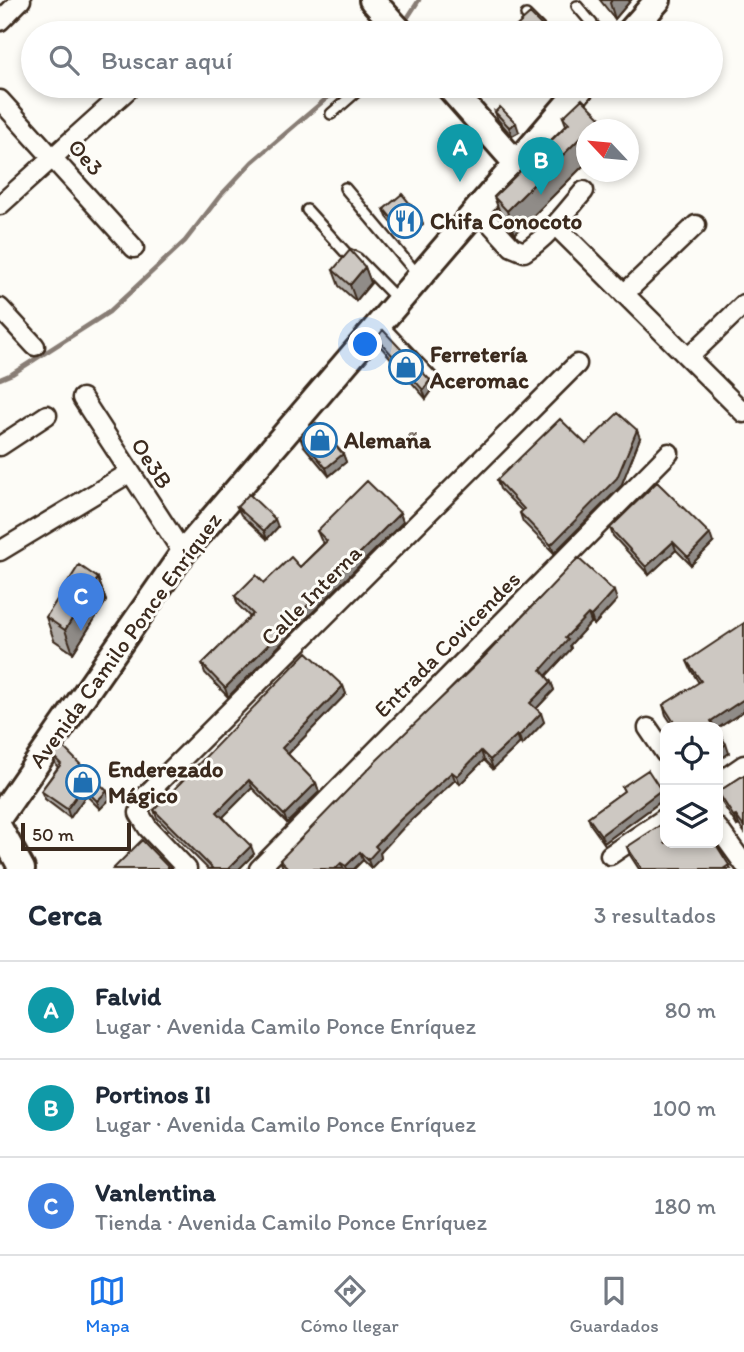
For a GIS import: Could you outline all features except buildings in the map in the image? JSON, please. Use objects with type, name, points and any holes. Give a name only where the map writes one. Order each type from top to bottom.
[{"type":"main road","points":[[372,0],[391,21]]},
{"type":"main road","points":[[640,21],[658,0]]},
{"type":"main road","points":[[459,98],[516,163]]},
{"type":"main road","name":"Avenida Camilo Ponce Enríquez","points":[[0,816],[183,553],[573,98]]},
{"type":"main road","points":[[0,829],[22,869]]},
{"type":"street","points":[[0,21],[22,0]]},
{"type":"street","points":[[0,205],[118,98]]},
{"type":"street","name":"Oe3","points":[[0,100],[134,248]]},
{"type":"street","points":[[477,209],[512,247],[524,252],[555,225],[584,191]]},
{"type":"street","points":[[555,225],[744,412]]},
{"type":"street","points":[[624,295],[696,225]]},
{"type":"street","points":[[689,358],[744,304]]},
{"type":"street","points":[[0,308],[36,346]]},
{"type":"street","name":"Calle Interna","points":[[187,869],[148,828],[139,813],[144,797],[578,364]]},
{"type":"street","name":"Oe3B","points":[[82,398],[183,553]]},
{"type":"street","points":[[0,446],[47,415]]},
{"type":"street","name":"Entrada Covicendes","points":[[259,869],[669,453]]},
{"type":"street","points":[[0,551],[129,473]]},
{"type":"street","points":[[648,728],[660,746]]},
{"type":"street","points":[[723,780],[744,765]]},
{"type":"street","points":[[610,855],[660,821]]},
{"type":"street","points":[[723,835],[744,864]]},
{"type":"lane","points":[[577,6],[590,21]]},
{"type":"lane","points":[[526,15],[532,21]]},
{"type":"lane","points":[[331,114],[349,98]]},
{"type":"lane","points":[[345,188],[419,276]]},
{"type":"lane","points":[[307,210],[346,253],[357,258],[398,300]]},
{"type":"lane","points":[[380,321],[434,379]]},
{"type":"waterway","points":[[406,20],[419,0]]},
{"type":"waterway","points":[[0,379],[109,312],[185,241],[220,196],[252,162],[327,98]]},
{"type":"place","name":"Falvid","points":[[460,182]]},
{"type":"place","name":"Portinos II","points":[[541,195]]},
{"type":"place","name":"Chifa Conocoto","points":[[405,221]]},
{"type":"place","name":"Ferretería Aceromac","points":[[406,367]]},
{"type":"place","name":"Alemaña","points":[[320,440]]},
{"type":"place","name":"Vanlentina","points":[[81,631]]},
{"type":"place","name":"Enderezado Mágico","points":[[83,782]]}]
